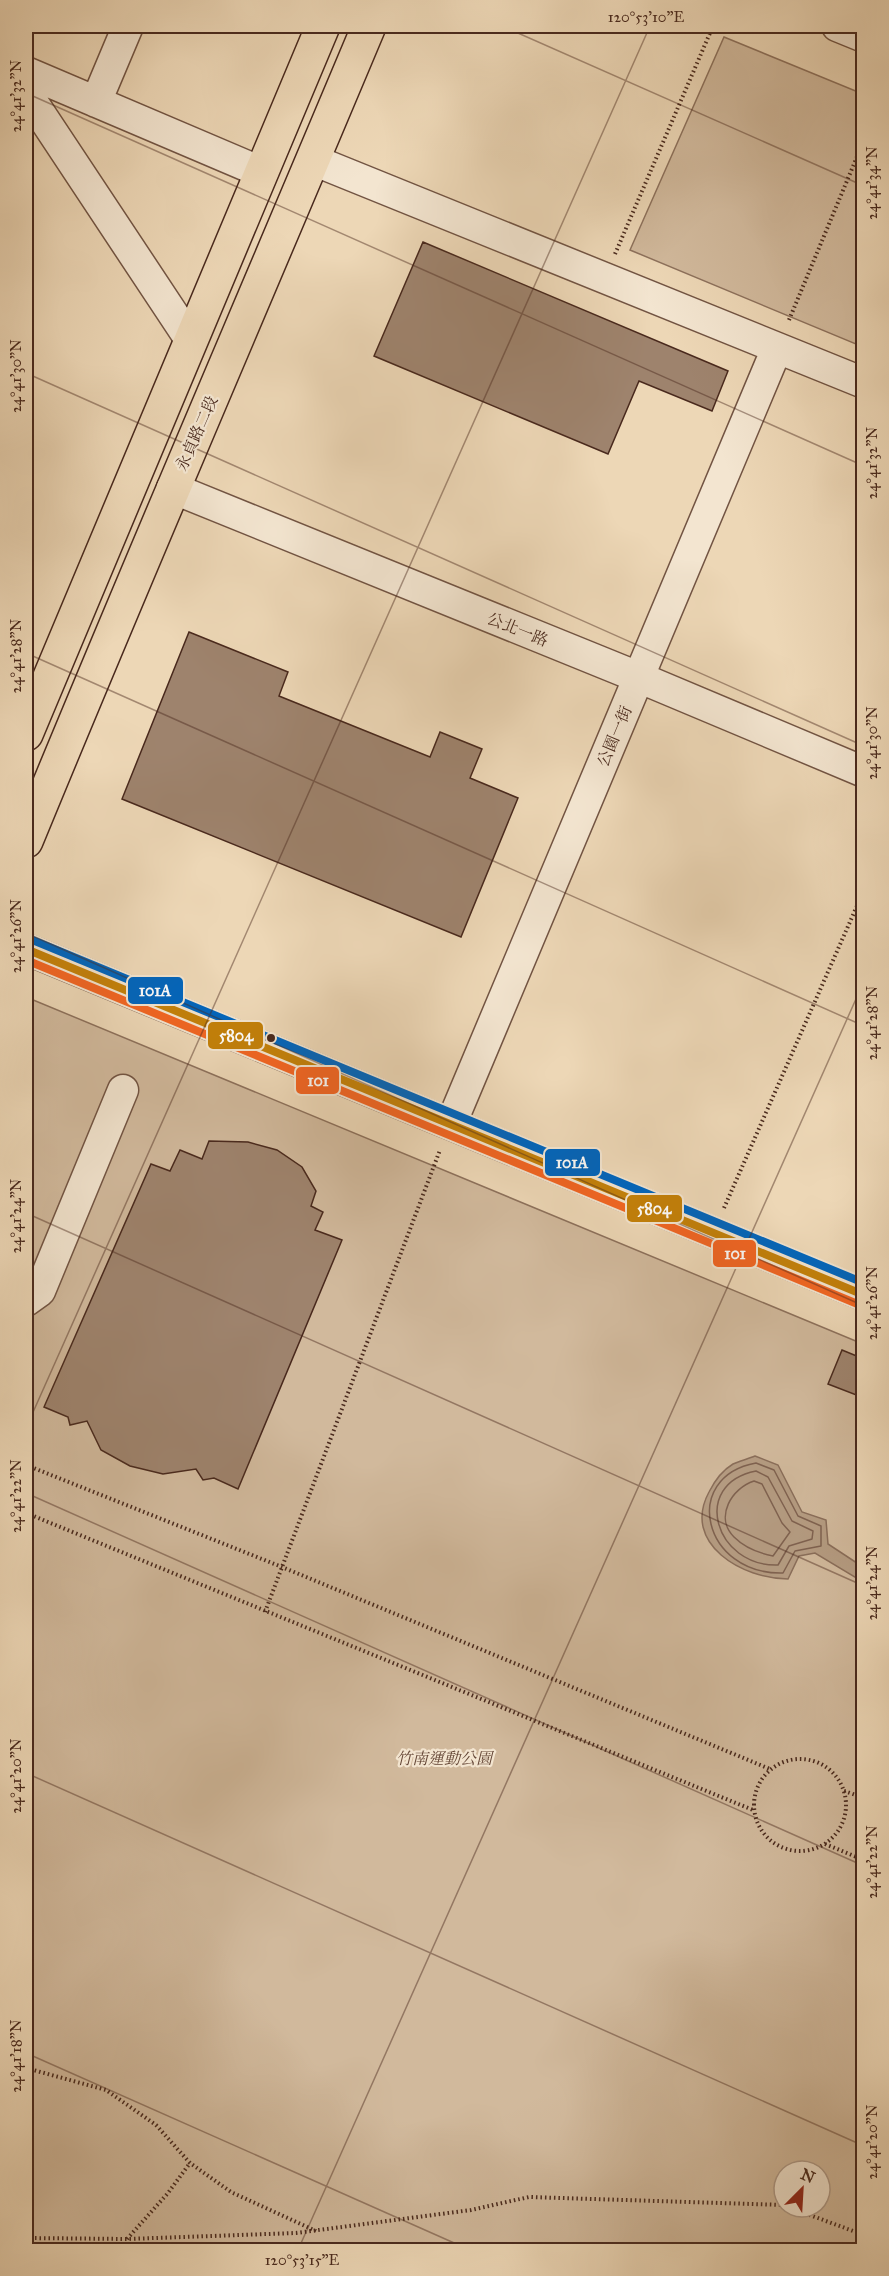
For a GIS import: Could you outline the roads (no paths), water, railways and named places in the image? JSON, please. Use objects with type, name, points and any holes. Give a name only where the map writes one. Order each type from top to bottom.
[{"type":"main road","points":[[26,734],[323,26]]},
{"type":"main road","name":"永貞路二段","points":[[26,841],[172,488],[369,26]]},
{"type":"main road","points":[[208,302],[246,319]]},
{"type":"street","points":[[96,102],[128,26]]},
{"type":"street","points":[[837,26],[864,37]]},
{"type":"street","points":[[26,72],[261,172]]},
{"type":"street","points":[[26,92],[191,341]]},
{"type":"street","points":[[313,160],[864,383]]},
{"type":"street","name":"公園一街","points":[[451,1124],[777,348]]},
{"type":"street","name":"公北一路","points":[[172,488],[638,677],[864,772]]},
{"type":"street","points":[[26,949],[864,1295]]},
{"type":"street","points":[[26,1301],[40,1291],[123,1090]]},
{"type":"water","points":[[755,1456],[778,1465],[802,1512],[826,1520],[828,1544],[863,1567],[863,1582],[815,1553],[799,1556],[788,1579],[753,1573],[721,1555],[710,1542],[703,1528],[703,1511],[709,1492],[719,1476],[729,1467]]},
{"type":"park label","name":"竹南運動公園","points":[[444,1758]]}]
